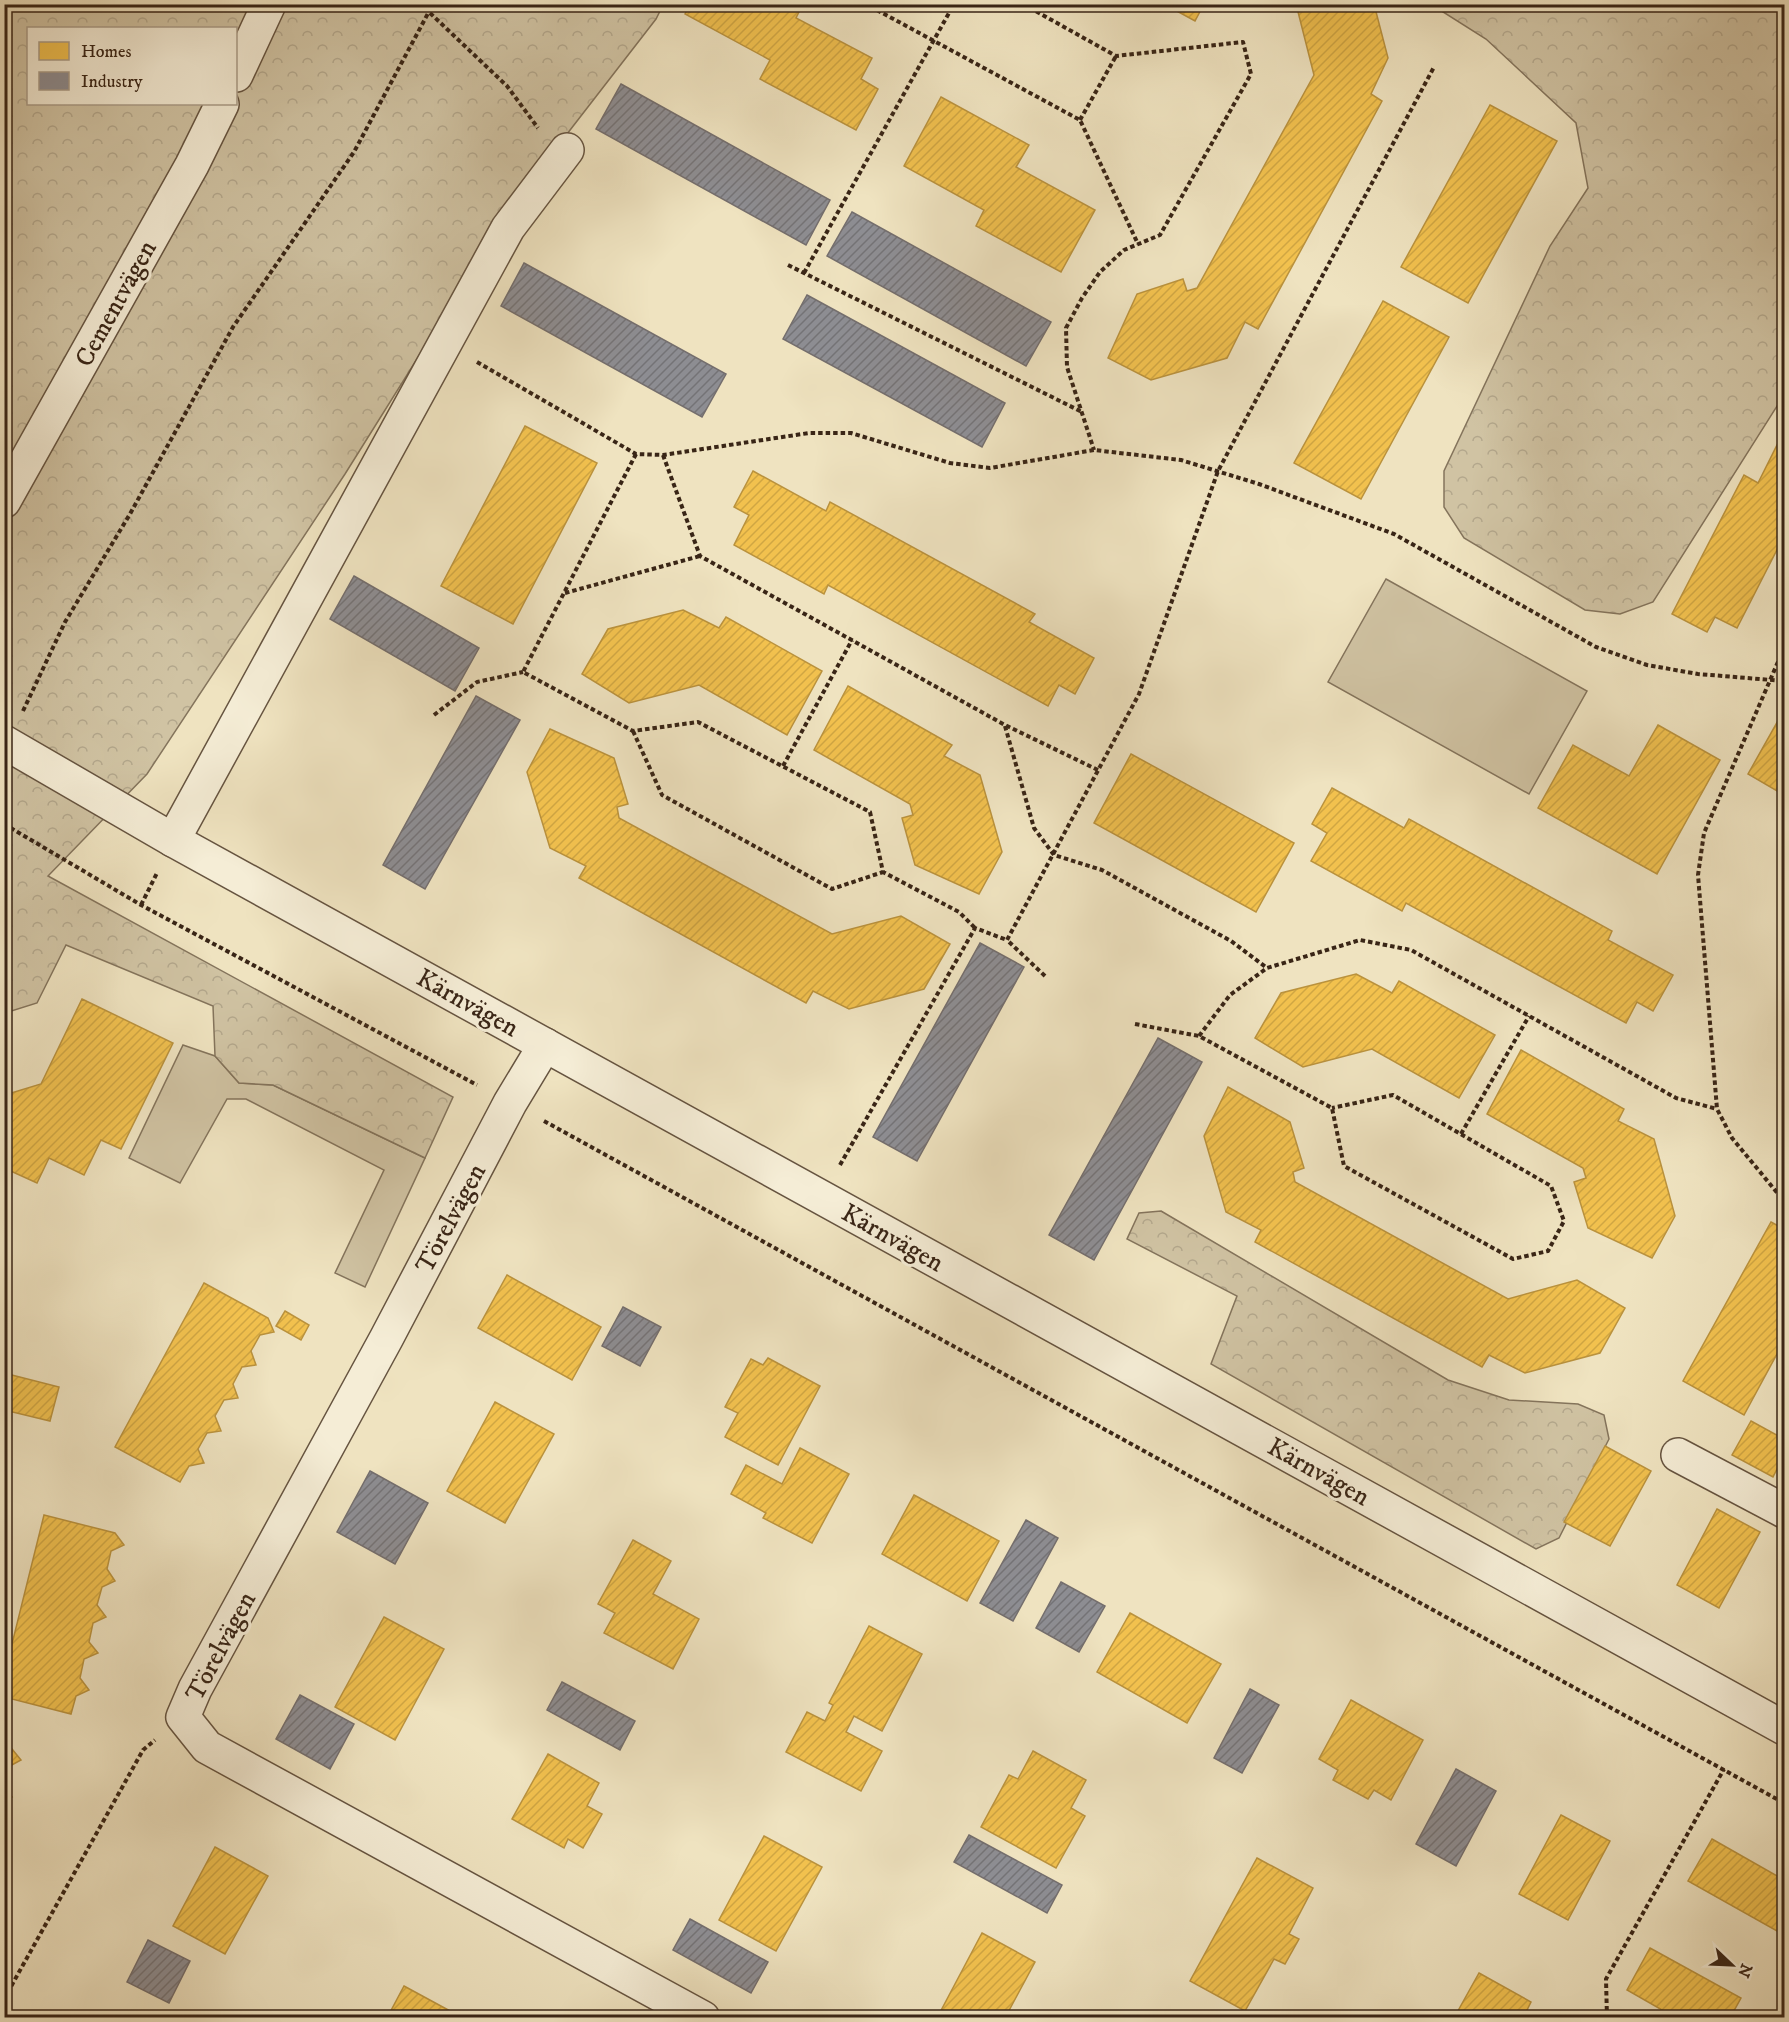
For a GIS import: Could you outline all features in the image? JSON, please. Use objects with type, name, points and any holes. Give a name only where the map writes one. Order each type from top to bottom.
[{"type":"street","points":[[237,73],[269,4]]},
{"type":"street","name":"Cementvägen","points":[[4,501],[192,165],[222,105]]},
{"type":"street","points":[[173,840],[508,228],[567,150]]},
{"type":"street","name":"Kärnvägen","points":[[6,743],[173,840],[1785,1728]]},
{"type":"street","name":"Törelvägen","points":[[545,1045],[510,1103],[387,1339],[195,1689],[183,1717],[207,1747],[703,2018]]},
{"type":"street","points":[[1678,1455],[1785,1511]]},
{"type":"path","points":[[6,743],[65,622],[130,514],[233,327],[354,152],[433,4]]},
{"type":"path","points":[[873,4],[875,9],[1080,120],[1138,244]]},
{"type":"path","points":[[804,273],[954,4]]},
{"type":"path","points":[[1023,4],[1116,56],[1243,42],[1251,75],[1160,235],[1124,250],[1100,272],[1082,298],[1066,328],[1067,367],[1094,450]]},
{"type":"path","points":[[430,13],[507,86],[544,137],[567,150]]},
{"type":"path","points":[[1080,120],[1116,56]]},
{"type":"path","points":[[1007,940],[1139,694],[1218,471],[1434,67]]},
{"type":"path","points":[[788,265],[1082,412]]},
{"type":"path","points":[[445,344],[636,454],[663,455],[809,433],[851,433],[950,463],[990,468],[1094,450],[1181,460],[1394,534],[1596,647],[1647,664],[1698,674],[1785,681]]},
{"type":"path","points":[[523,672],[636,454]]},
{"type":"path","points":[[663,455],[700,556],[1005,725],[1098,770]]},
{"type":"path","points":[[564,593],[700,556]]},
{"type":"path","points":[[783,766],[852,640]]},
{"type":"path","points":[[1785,648],[1704,833],[1698,874],[1717,1109],[1732,1138],[1785,1201]]},
{"type":"path","points":[[434,715],[477,682],[523,672],[633,730],[698,722],[870,812],[884,872]]},
{"type":"path","points":[[1005,725],[1034,828],[1054,855],[1102,870],[1231,941],[1267,968]]},
{"type":"path","points":[[633,730],[662,795],[832,889],[884,872],[959,912],[975,928],[1007,940],[1045,976]]},
{"type":"path","points":[[4,824],[141,905],[510,1103],[1785,1803]]},
{"type":"path","points":[[822,1197],[975,928]]},
{"type":"path","points":[[1200,1036],[1230,995],[1267,968],[1360,940],[1383,942],[1411,950],[1676,1098],[1717,1109]]},
{"type":"path","points":[[1461,1134],[1529,1016]]},
{"type":"path","points":[[1135,1024],[1200,1036],[1332,1108],[1393,1095],[1551,1186],[1564,1221],[1548,1251],[1513,1259],[1344,1166],[1332,1108]]},
{"type":"path","points":[[4,1999],[143,1750],[183,1717]]},
{"type":"path","points":[[1607,2018],[1606,1979],[1724,1769]]},
{"type":"green space","points":[[5,5],[663,5],[656,19],[519,196],[345,474],[147,774],[48,876],[453,1097],[425,1158],[273,1085],[239,1083],[215,1056],[213,1006],[66,945],[37,1003],[5,1013]]},
{"type":"green space","points":[[1432,5],[1784,5],[1784,395],[1653,602],[1620,614],[1585,610],[1464,538],[1444,507],[1444,471],[1550,246],[1588,188],[1576,123],[1486,39]]},
{"type":"green space","points":[[1386,579],[1587,691],[1529,794],[1328,682]]},
{"type":"green space","points":[[183,1045],[215,1056],[239,1083],[273,1085],[425,1158],[365,1287],[335,1273],[384,1170],[246,1099],[227,1099],[180,1183],[129,1158]]},
{"type":"green space","points":[[1161,1211],[1448,1380],[1509,1400],[1578,1404],[1604,1415],[1609,1439],[1559,1538],[1536,1549],[1211,1364],[1237,1296],[1127,1239],[1139,1213]]},
{"type":"building: Homes","points":[[690,4],[803,4],[796,18],[872,58],[861,79],[878,89],[856,130],[760,79],[770,60],[685,14]]},
{"type":"building: Homes","points":[[1164,4],[1204,4],[1195,21]]},
{"type":"building: Homes","points":[[1296,4],[1374,4],[1388,58],[1371,94],[1382,101],[1258,329],[1245,322],[1227,358],[1151,380],[1108,358],[1137,294],[1183,279],[1187,291],[1197,288],[1314,75]]},
{"type":"building: Homes","points":[[941,97],[1029,145],[1016,167],[1095,210],[1061,272],[976,226],[984,210],[904,166]]},
{"type":"building: Homes","points":[[1490,105],[1557,141],[1468,303],[1401,267]]},
{"type":"building: Homes","points":[[1383,301],[1449,337],[1361,499],[1294,463]]},
{"type":"building: Homes","points":[[525,426],[597,463],[513,624],[441,586]]},
{"type":"building: Homes","points":[[1784,431],[1784,536],[1737,628],[1715,617],[1707,632],[1672,614],[1744,475],[1758,483]]},
{"type":"building: Homes","points":[[753,471],[826,511],[830,502],[1035,614],[1029,622],[1094,658],[1075,694],[1059,685],[1048,706],[828,585],[824,594],[734,545],[749,515],[734,507]]},
{"type":"building: Homes","points":[[683,610],[719,628],[726,617],[822,671],[787,735],[699,685],[629,703],[582,674],[608,629]]},
{"type":"building: Homes","points":[[848,686],[952,745],[944,756],[980,775],[1002,852],[979,894],[915,865],[902,818],[913,815],[910,804],[814,750]]},
{"type":"building: Homes","points":[[1784,710],[1784,795],[1748,774]]},
{"type":"building: Homes","points":[[1658,725],[1720,760],[1657,874],[1538,808],[1573,745],[1629,776]]},
{"type":"building: Homes","points":[[550,729],[614,758],[628,804],[617,807],[619,818],[832,934],[901,916],[950,944],[924,989],[849,1009],[813,991],[806,1003],[579,878],[586,866],[550,848],[527,772]]},
{"type":"building: Homes","points":[[1131,754],[1294,843],[1256,912],[1094,823]]},
{"type":"building: Homes","points":[[1332,788],[1404,828],[1409,819],[1612,931],[1608,940],[1673,975],[1653,1011],[1637,1002],[1626,1023],[1406,903],[1402,911],[1311,861],[1327,833],[1312,824]]},
{"type":"building: Homes","points":[[1356,974],[1392,993],[1399,981],[1495,1035],[1459,1098],[1372,1049],[1303,1067],[1255,1038],[1281,993]]},
{"type":"building: Homes","points":[[82,999],[173,1043],[121,1149],[101,1140],[84,1175],[49,1158],[37,1183],[4,1168],[4,1093],[8,1094],[41,1084]]},
{"type":"building: Homes","points":[[1521,1050],[1624,1109],[1618,1121],[1654,1139],[1675,1216],[1652,1258],[1588,1228],[1574,1182],[1586,1178],[1583,1168],[1487,1114]]},
{"type":"building: Homes","points":[[1228,1087],[1290,1122],[1304,1168],[1293,1172],[1295,1182],[1508,1299],[1577,1280],[1625,1308],[1600,1353],[1525,1373],[1489,1355],[1482,1367],[1255,1242],[1261,1230],[1226,1212],[1204,1136]]},
{"type":"building: Homes","points":[[1771,1222],[1784,1229],[1784,1341],[1744,1415],[1683,1381]]},
{"type":"building: Homes","points":[[507,1275],[601,1327],[572,1380],[478,1328]]},
{"type":"building: Homes","points":[[204,1283],[268,1318],[274,1332],[260,1335],[251,1351],[256,1365],[242,1367],[233,1384],[238,1398],[224,1400],[215,1416],[221,1431],[207,1433],[198,1449],[204,1463],[189,1466],[180,1482],[115,1447]]},
{"type":"building: Homes","points":[[285,1311],[309,1325],[301,1340],[276,1326]]},
{"type":"building: Homes","points":[[768,1358],[820,1386],[778,1465],[725,1437],[738,1413],[725,1407],[751,1359],[763,1365]]},
{"type":"building: Homes","points":[[4,1373],[59,1387],[50,1421],[4,1410]]},
{"type":"building: Homes","points":[[495,1402],[554,1434],[505,1523],[447,1491]]},
{"type":"building: Homes","points":[[1751,1421],[1784,1439],[1784,1455],[1773,1477],[1732,1455]]},
{"type":"building: Homes","points":[[1605,1446],[1651,1471],[1610,1546],[1564,1522]]},
{"type":"building: Homes","points":[[800,1448],[849,1474],[812,1543],[763,1518],[766,1513],[731,1494],[746,1465],[782,1484]]},
{"type":"building: Homes","points":[[914,1495],[999,1541],[967,1601],[882,1554]]},
{"type":"building: Homes","points":[[1717,1509],[1760,1532],[1719,1608],[1677,1585]]},
{"type":"building: Homes","points":[[44,1515],[115,1533],[124,1545],[111,1551],[107,1569],[115,1581],[102,1587],[97,1605],[106,1617],[93,1623],[89,1642],[98,1653],[84,1659],[80,1678],[89,1690],[76,1696],[71,1714],[4,1697],[4,1676]]},
{"type":"building: Homes","points":[[633,1540],[671,1561],[653,1594],[699,1619],[673,1669],[604,1633],[615,1613],[598,1604]]},
{"type":"building: Homes","points":[[1130,1613],[1221,1664],[1187,1723],[1097,1672]]},
{"type":"building: Homes","points":[[384,1617],[444,1649],[395,1740],[335,1707]]},
{"type":"building: Homes","points":[[869,1626],[922,1654],[882,1731],[854,1716],[846,1732],[882,1751],[861,1791],[786,1752],[807,1712],[825,1721],[833,1705],[829,1703]]},
{"type":"building: Homes","points":[[1351,1700],[1423,1740],[1391,1800],[1374,1790],[1368,1799],[1333,1780],[1338,1770],[1319,1759]]},
{"type":"building: Homes","points":[[4,1747],[12,1749],[21,1760],[8,1767],[4,1779]]},
{"type":"building: Homes","points":[[1033,1751],[1086,1780],[1071,1808],[1085,1816],[1056,1868],[981,1827],[1009,1775],[1018,1779]]},
{"type":"building: Homes","points":[[548,1754],[599,1783],[587,1806],[602,1814],[583,1848],[568,1839],[564,1848],[512,1819]]},
{"type":"building: Homes","points":[[4,1787],[12,1797],[4,1800]]},
{"type":"building: Homes","points":[[1561,1815],[1610,1841],[1568,1920],[1519,1894]]},
{"type":"building: Homes","points":[[764,1836],[822,1867],[776,1951],[719,1920]]},
{"type":"building: Homes","points":[[1712,1839],[1784,1880],[1784,1918],[1777,1931],[1688,1881]]},
{"type":"building: Homes","points":[[215,1847],[268,1876],[225,1954],[173,1926]]},
{"type":"building: Homes","points":[[1257,1858],[1313,1888],[1289,1934],[1299,1939],[1285,1964],[1274,1959],[1245,2011],[1190,1981]]},
{"type":"building: Homes","points":[[982,1933],[1035,1962],[1005,2018],[937,2018]]},
{"type":"building: Homes","points":[[1650,1948],[1741,1998],[1730,2018],[1676,2018],[1627,1990]]},
{"type":"building: Homes","points":[[1479,1973],[1531,2002],[1523,2018],[1454,2018]]},
{"type":"building: Homes","points":[[404,1986],[463,2018],[387,2018]]},
{"type":"building: Industry","points":[[621,84],[830,200],[806,245],[596,129]]},
{"type":"building: Industry","points":[[852,212],[1051,322],[1026,366],[827,256]]},
{"type":"building: Industry","points":[[524,263],[726,374],[702,417],[501,306]]},
{"type":"building: Industry","points":[[807,295],[1005,403],[982,447],[783,339]]},
{"type":"building: Industry","points":[[354,576],[479,648],[455,691],[330,619]]},
{"type":"building: Industry","points":[[476,696],[520,720],[425,889],[383,865]]},
{"type":"building: Industry","points":[[980,943],[1024,967],[917,1161],[873,1137]]},
{"type":"building: Industry","points":[[1158,1038],[1202,1062],[1094,1260],[1049,1235]]},
{"type":"building: Industry","points":[[623,1307],[661,1327],[640,1366],[602,1346]]},
{"type":"building: Industry","points":[[370,1471],[428,1503],[395,1564],[337,1532]]},
{"type":"building: Industry","points":[[1026,1520],[1058,1538],[1013,1621],[980,1603]]},
{"type":"building: Industry","points":[[1061,1582],[1105,1606],[1079,1652],[1036,1628]]},
{"type":"building: Industry","points":[[562,1682],[635,1721],[620,1750],[547,1710]]},
{"type":"building: Industry","points":[[1250,1689],[1279,1705],[1242,1773],[1214,1758]]},
{"type":"building: Industry","points":[[300,1695],[354,1724],[330,1769],[276,1739]]},
{"type":"building: Industry","points":[[1456,1769],[1496,1791],[1456,1866],[1416,1844]]},
{"type":"building: Industry","points":[[969,1835],[1062,1885],[1047,1913],[954,1862]]},
{"type":"building: Industry","points":[[690,1919],[768,1962],[751,1993],[673,1950]]},
{"type":"building: Industry","points":[[148,1940],[190,1961],[169,2003],[127,1982]]}]
